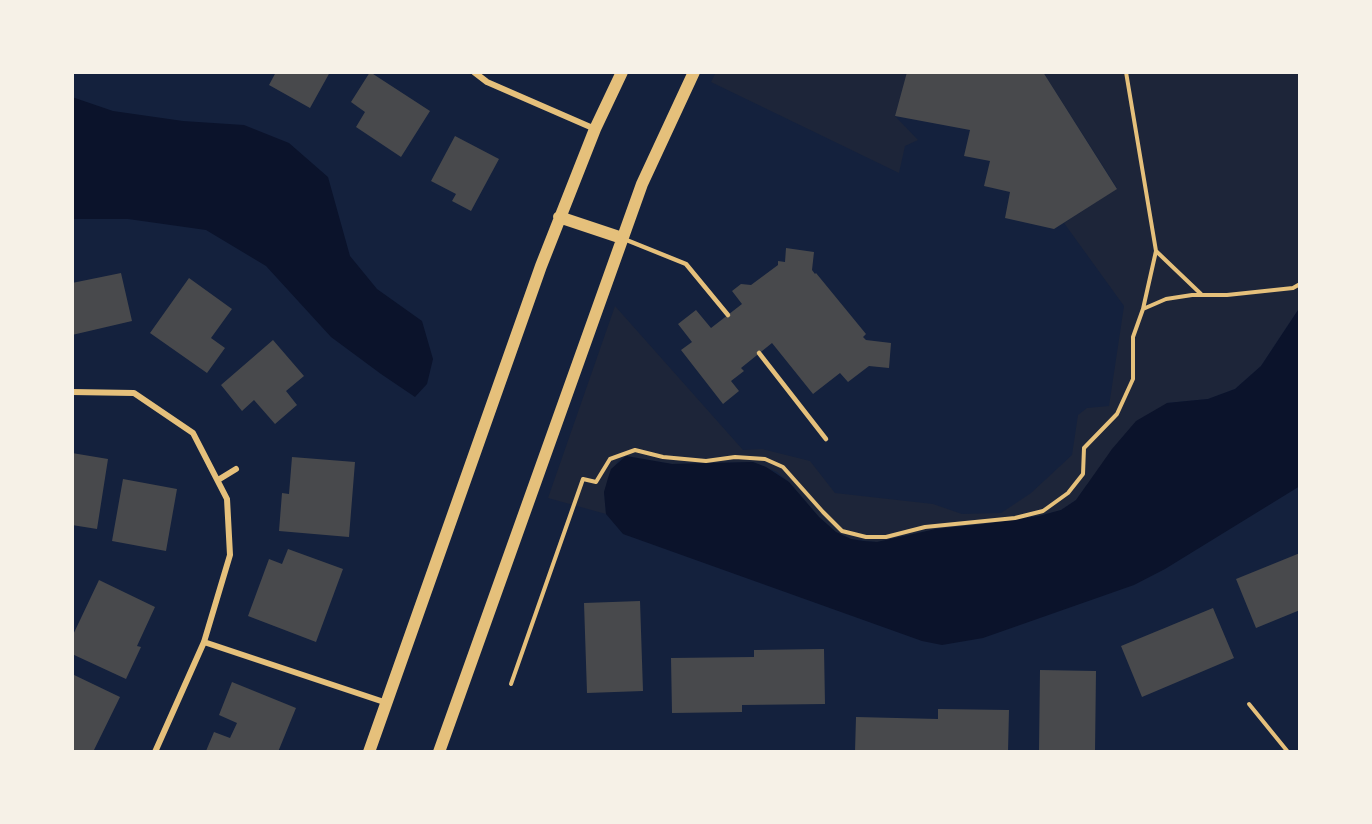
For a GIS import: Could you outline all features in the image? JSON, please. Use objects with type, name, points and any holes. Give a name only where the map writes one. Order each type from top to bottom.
[{"type":"main road","points":[[369,752],[559,217],[595,129],[622,72]]},
{"type":"main road","points":[[439,752],[646,171],[694,72]]},
{"type":"main road","points":[[559,217],[622,238]]},
{"type":"street","points":[[474,72],[487,82],[595,129]]},
{"type":"street","points":[[72,392],[134,393],[193,433],[227,499],[230,555],[204,642],[155,752]]},
{"type":"street","points":[[218,480],[236,469]]},
{"type":"street","points":[[204,642],[387,703]]},
{"type":"lane","points":[[622,238],[686,264],[728,315]]},
{"type":"lane","points":[[759,353],[826,439]]},
{"type":"path","points":[[512,684],[583,479],[596,483],[610,459],[635,450],[663,457],[706,461],[735,457],[765,459],[783,467],[842,531],[866,537],[885,537],[925,527],[1015,518],[1043,511],[1068,493],[1083,474],[1084,448],[1117,414],[1133,379],[1132,337],[1143,309],[1156,251],[1126,72]]},
{"type":"path","points":[[1156,251],[1202,295]]},
{"type":"path","points":[[1143,309],[1166,299],[1293,288],[1300,284]]},
{"type":"path","points":[[1249,704],[1288,752]]},
{"type":"shaded area","points":[[716,72],[907,72],[895,116],[918,140],[905,146],[899,173],[711,82]]},
{"type":"shaded area","points":[[1043,72],[1300,72],[1300,307],[1261,366],[1235,389],[1208,399],[1167,403],[1086,486],[1076,500],[1061,510],[1039,516],[936,529],[877,542],[851,539],[836,532],[819,517],[789,482],[777,472],[753,462],[672,464],[626,456],[617,462],[604,492],[606,514],[548,498],[615,306],[743,450],[762,449],[810,461],[835,493],[933,504],[962,514],[1001,513],[1031,493],[1072,455],[1078,415],[1087,408],[1109,406],[1124,306],[1064,223],[1117,188]]},
{"type":"shaded area","points":[[72,97],[113,111],[183,121],[244,125],[289,143],[328,177],[350,256],[377,289],[422,321],[433,359],[427,384],[415,397],[381,374],[331,337],[266,266],[206,230],[128,219],[72,219]]},
{"type":"shaded area","points":[[1300,307],[1300,486],[1165,569],[1134,585],[983,638],[942,645],[922,641],[623,534],[606,514],[604,492],[611,469],[626,456],[672,464],[753,462],[766,467],[789,482],[819,517],[836,532],[851,539],[863,541],[877,542],[936,529],[1039,516],[1061,510],[1076,500],[1112,449],[1136,421],[1167,403],[1208,399],[1235,389],[1261,366]]},
{"type":"building","points":[[276,72],[330,72],[310,108],[269,85]]},
{"type":"building","points":[[370,72],[430,111],[401,157],[356,127],[365,112],[351,102]]},
{"type":"building","points":[[907,72],[1043,72],[1117,189],[1054,229],[1005,218],[1010,192],[984,186],[990,161],[964,156],[970,130],[895,116]]},
{"type":"building","points":[[455,136],[499,159],[471,211],[452,201],[456,194],[431,181]]},
{"type":"building","points":[[786,248],[814,252],[812,270],[866,334],[863,337],[866,340],[891,343],[889,368],[869,366],[848,382],[840,373],[813,394],[772,343],[741,368],[744,371],[731,381],[739,391],[723,404],[681,350],[692,342],[678,324],[696,310],[711,328],[742,304],[732,291],[741,284],[751,285],[778,265],[778,261],[785,262]]},
{"type":"building","points":[[121,273],[132,321],[72,335],[72,283]]},
{"type":"building","points":[[189,278],[232,309],[211,338],[225,348],[207,373],[150,333]]},
{"type":"building","points":[[273,340],[304,376],[286,391],[297,405],[275,424],[254,400],[242,411],[221,385]]},
{"type":"building","points":[[72,453],[108,459],[97,529],[72,525]]},
{"type":"building","points":[[292,457],[355,462],[349,537],[279,531],[282,493],[289,494]]},
{"type":"building","points":[[123,479],[177,489],[166,551],[112,541]]},
{"type":"building","points":[[288,549],[343,569],[316,642],[248,616],[269,559],[282,564]]},
{"type":"building","points":[[1300,553],[1300,610],[1256,628],[1236,579]]},
{"type":"building","points":[[99,580],[155,607],[137,646],[141,647],[126,679],[72,654],[72,637]]},
{"type":"building","points":[[640,601],[643,691],[587,693],[584,603]]},
{"type":"building","points":[[1213,608],[1234,658],[1142,697],[1121,646]]},
{"type":"building","points":[[824,649],[825,704],[742,705],[742,712],[672,713],[671,658],[754,657],[754,650]]},
{"type":"building","points":[[1040,670],[1096,671],[1095,752],[1039,752]]},
{"type":"building","points":[[72,674],[120,697],[93,752],[72,752]]},
{"type":"building","points":[[232,682],[296,708],[278,752],[206,751],[214,732],[230,738],[237,723],[219,715]]},
{"type":"building","points":[[938,709],[1009,710],[1008,752],[855,752],[856,717],[938,719]]}]
